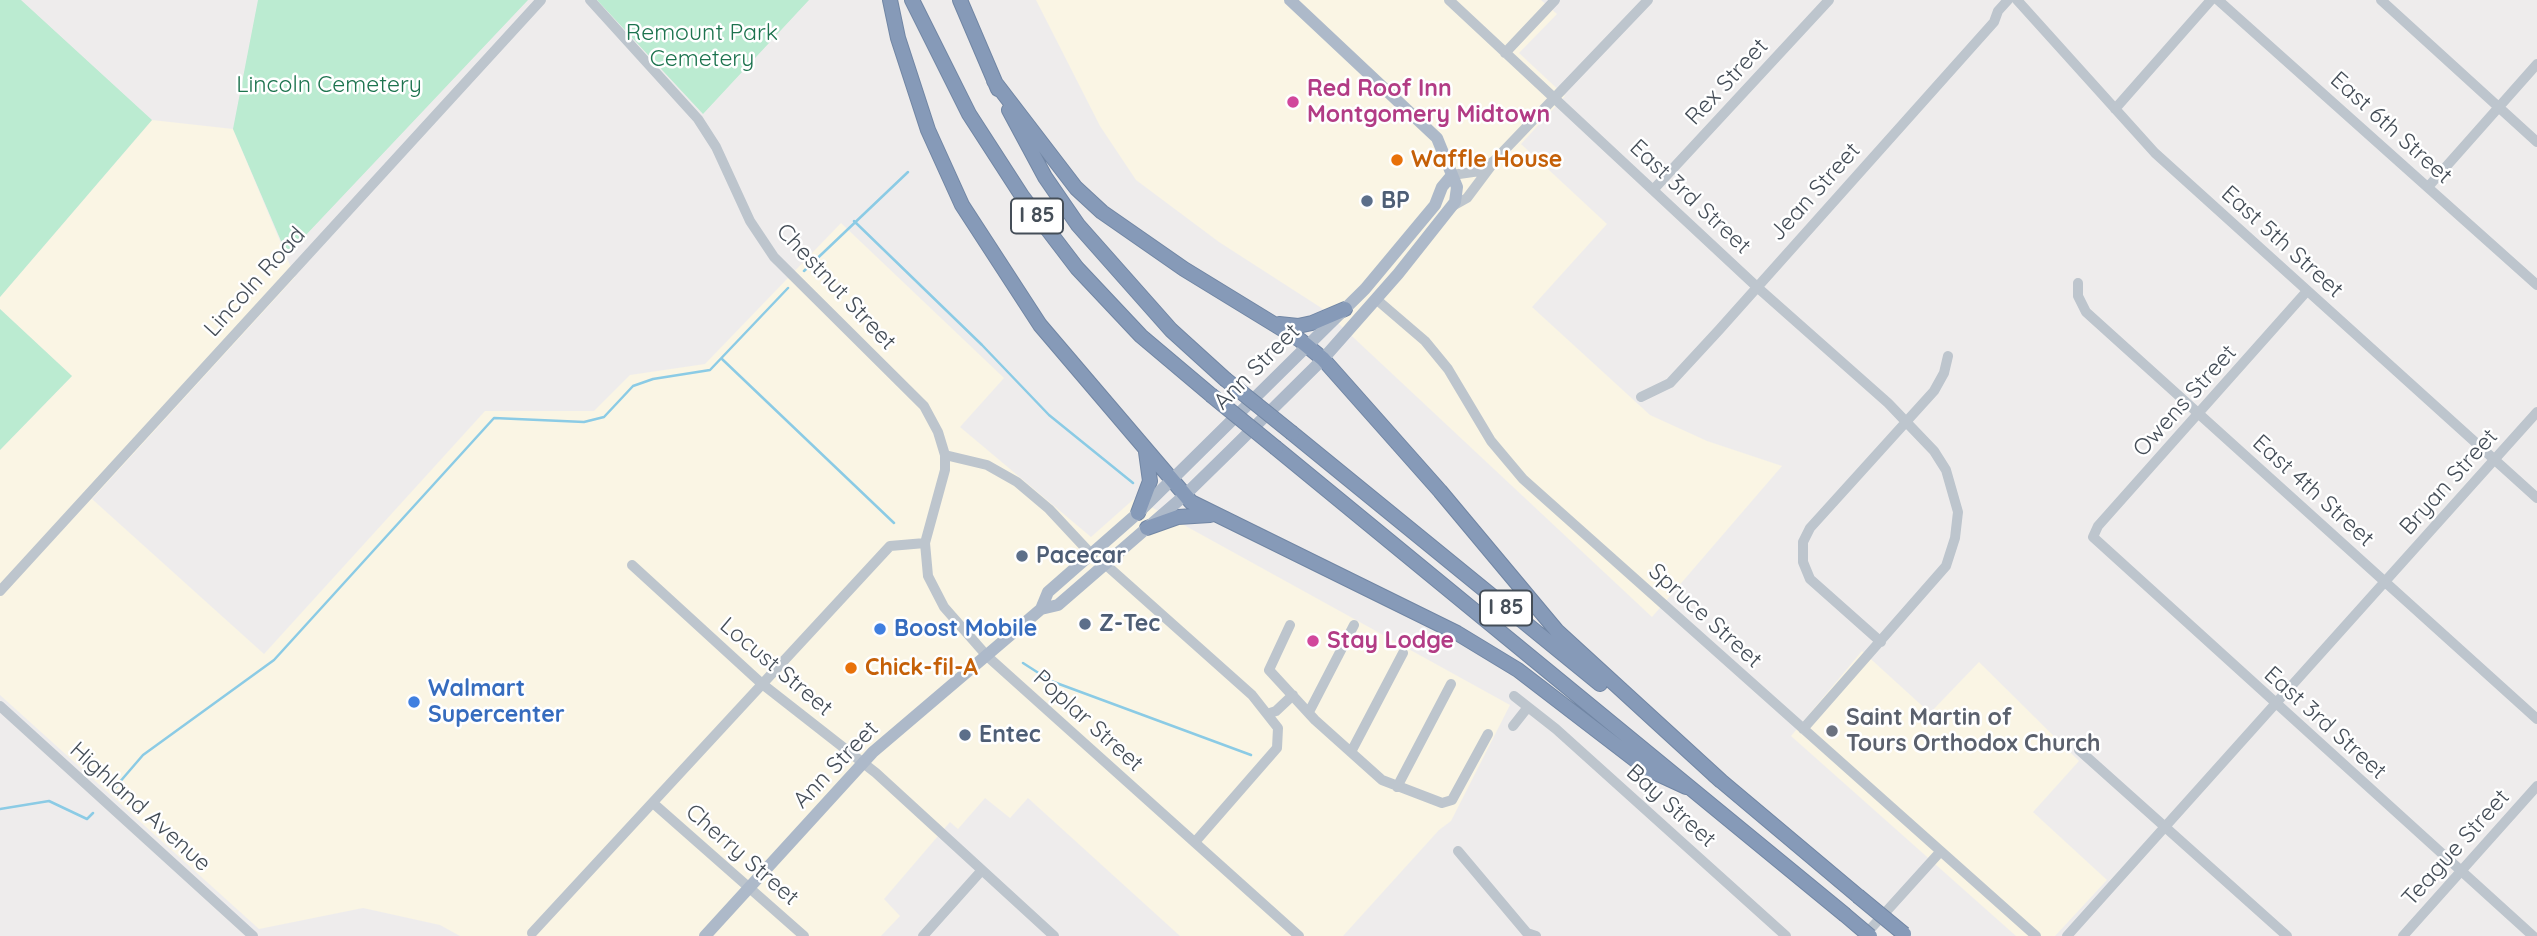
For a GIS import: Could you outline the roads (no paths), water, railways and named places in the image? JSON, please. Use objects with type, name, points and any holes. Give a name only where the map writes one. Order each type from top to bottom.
[{"type":"highway","points":[[890,0],[898,38],[928,130],[962,205],[1040,325],[1191,502],[1457,634],[1518,670],[1647,769],[1686,788]]},
{"type":"highway","name":"I 85","points":[[912,0],[943,67],[969,114],[1038,217],[1077,268],[1141,336],[1686,788],[1870,936]]},
{"type":"highway","name":"I 85","points":[[960,0],[994,81],[1045,177],[1078,225],[1171,330],[1225,379],[1721,781],[1906,935]]},
{"type":"highway","points":[[994,81],[1076,188],[1102,212],[1184,269],[1308,346],[1323,359],[1440,491],[1557,631],[1721,781]]},
{"type":"highway","points":[[1271,322],[1298,326],[1345,309]]},
{"type":"highway","points":[[1138,513],[1150,481],[1149,460],[1143,444]]},
{"type":"highway","points":[[1147,528],[1200,513],[1221,518]]},
{"type":"main road","points":[[1290,0],[1429,128],[1443,148],[1457,187],[1451,207]]},
{"type":"main road","name":"Ann Street","points":[[705,936],[863,762],[1041,609],[1048,592],[1173,480],[1345,309],[1435,205],[1442,187],[1452,175]]},
{"type":"main road","name":"Ann Street","points":[[1041,609],[1058,605],[1185,495],[1323,359],[1451,207]]},
{"type":"street","name":"Lincoln Road","points":[[0,591],[541,0]]},
{"type":"street","name":"Chestnut Street","points":[[590,0],[698,119],[716,147],[750,220],[774,257],[924,406],[938,432],[945,455]]},
{"type":"street","name":"East 3rd Street","points":[[1449,0],[1905,421],[1934,451],[1946,470],[1956,498],[1958,526],[1942,573],[1803,729]]},
{"type":"street","points":[[1504,53],[1555,0]]},
{"type":"street","name":"Ann Street","points":[[1451,207],[1467,198],[1496,159],[1552,97],[1648,0]]},
{"type":"street","name":"Rex Street","points":[[1653,190],[1829,0]]},
{"type":"street","name":"Jean Street","points":[[1641,397],[1670,383],[1994,22],[1998,11],[2008,0]]},
{"type":"street","name":"East 5th Street","points":[[2017,0],[2155,153],[2537,499]]},
{"type":"street","points":[[2115,109],[2211,0]]},
{"type":"street","name":"East 6th Street","points":[[2218,0],[2537,285]]},
{"type":"street","points":[[2381,0],[2537,142]]},
{"type":"street","points":[[2428,187],[2537,64]]},
{"type":"street","name":"Ann Street","points":[[1452,175],[1479,171],[1496,159]]},
{"type":"street","name":"East 4th Street","points":[[2078,283],[2078,296],[2086,312],[2537,719]]},
{"type":"street","name":"Owens Street","points":[[2093,537],[2098,526],[2307,291]]},
{"type":"street","name":"Spruce Street","points":[[1376,299],[1432,349],[1455,380],[1491,441],[1523,479],[2036,936]]},
{"type":"street","points":[[1881,642],[1811,579],[1803,562],[1803,542],[1810,528],[1934,391],[1944,373],[1948,356]]},
{"type":"street","name":"Bryan Street","points":[[2067,936],[2537,412]]},
{"type":"street","name":"Poplar Street","points":[[945,455],[945,470],[925,543],[928,576],[942,605],[987,656],[1298,936]]},
{"type":"street","points":[[945,455],[987,465],[1017,482],[1049,509],[1091,554]]},
{"type":"street","name":"East 3rd Street","points":[[2093,537],[2533,936]]},
{"type":"street","points":[[519,936],[534,935],[761,683],[890,546],[925,543]]},
{"type":"street","points":[[1105,564],[1259,703],[1278,727],[1277,748],[1195,842]]},
{"type":"street","name":"Locust Street","points":[[632,565],[761,683],[863,762],[1054,936]]},
{"type":"street","points":[[1290,625],[1268,666],[1271,673],[1382,780],[1442,803],[1451,800],[1488,734]]},
{"type":"street","points":[[1309,712],[1354,625]]},
{"type":"street","points":[[1351,752],[1403,653]]},
{"type":"street","points":[[1396,787],[1451,684]]},
{"type":"street","points":[[1268,714],[1276,711],[1293,695]]},
{"type":"street","name":"Bay Street","points":[[1514,696],[1786,936]]},
{"type":"street","name":"Highland Avenue","points":[[0,706],[253,936]]},
{"type":"street","points":[[1513,726],[1528,707]]},
{"type":"street","points":[[2079,750],[2287,936]]},
{"type":"street","name":"Teague Street","points":[[2403,936],[2537,786]]},
{"type":"street","name":"Cherry Street","points":[[653,803],[804,936]]},
{"type":"street","points":[[1458,851],[1528,935]]},
{"type":"street","points":[[1864,936],[1940,852]]},
{"type":"street","points":[[923,936],[982,870]]},
{"type":"waterway","points":[[804,271],[908,172]]},
{"type":"waterway","points":[[854,221],[982,345],[1049,415],[1133,483]]},
{"type":"waterway","points":[[112,791],[143,755],[274,660],[494,418],[584,422],[604,417],[633,386],[653,379],[710,370],[788,288]]},
{"type":"waterway","points":[[722,359],[894,523]]},
{"type":"waterway","points":[[1023,663],[1051,681],[1251,755]]},
{"type":"waterway","points":[[0,809],[49,801],[87,819],[93,813]]},
{"type":"place","name":"Red Roof Inn Montgomery Midtown","points":[[1293,102]]},
{"type":"place","name":"Waffle House","points":[[1397,160]]},
{"type":"place","name":"BP","points":[[1367,201]]},
{"type":"place","name":"Pacecar","points":[[1022,556]]},
{"type":"place","name":"Z-Tec","points":[[1085,624]]},
{"type":"place","name":"Boost Mobile","points":[[880,629]]},
{"type":"place","name":"Stay Lodge","points":[[1313,641]]},
{"type":"place","name":"Chick-fil-A","points":[[851,668]]},
{"type":"place","name":"Walmart Supercenter","points":[[414,702]]},
{"type":"place","name":"Saint Martin of Tours Orthodox Church","points":[[1832,731]]},
{"type":"place","name":"Entec","points":[[965,735]]},
{"type":"park label","name":"Remount Park Cemetery","points":[[702,46]]},
{"type":"park label","name":"Lincoln Cemetery","points":[[329,85]]}]
